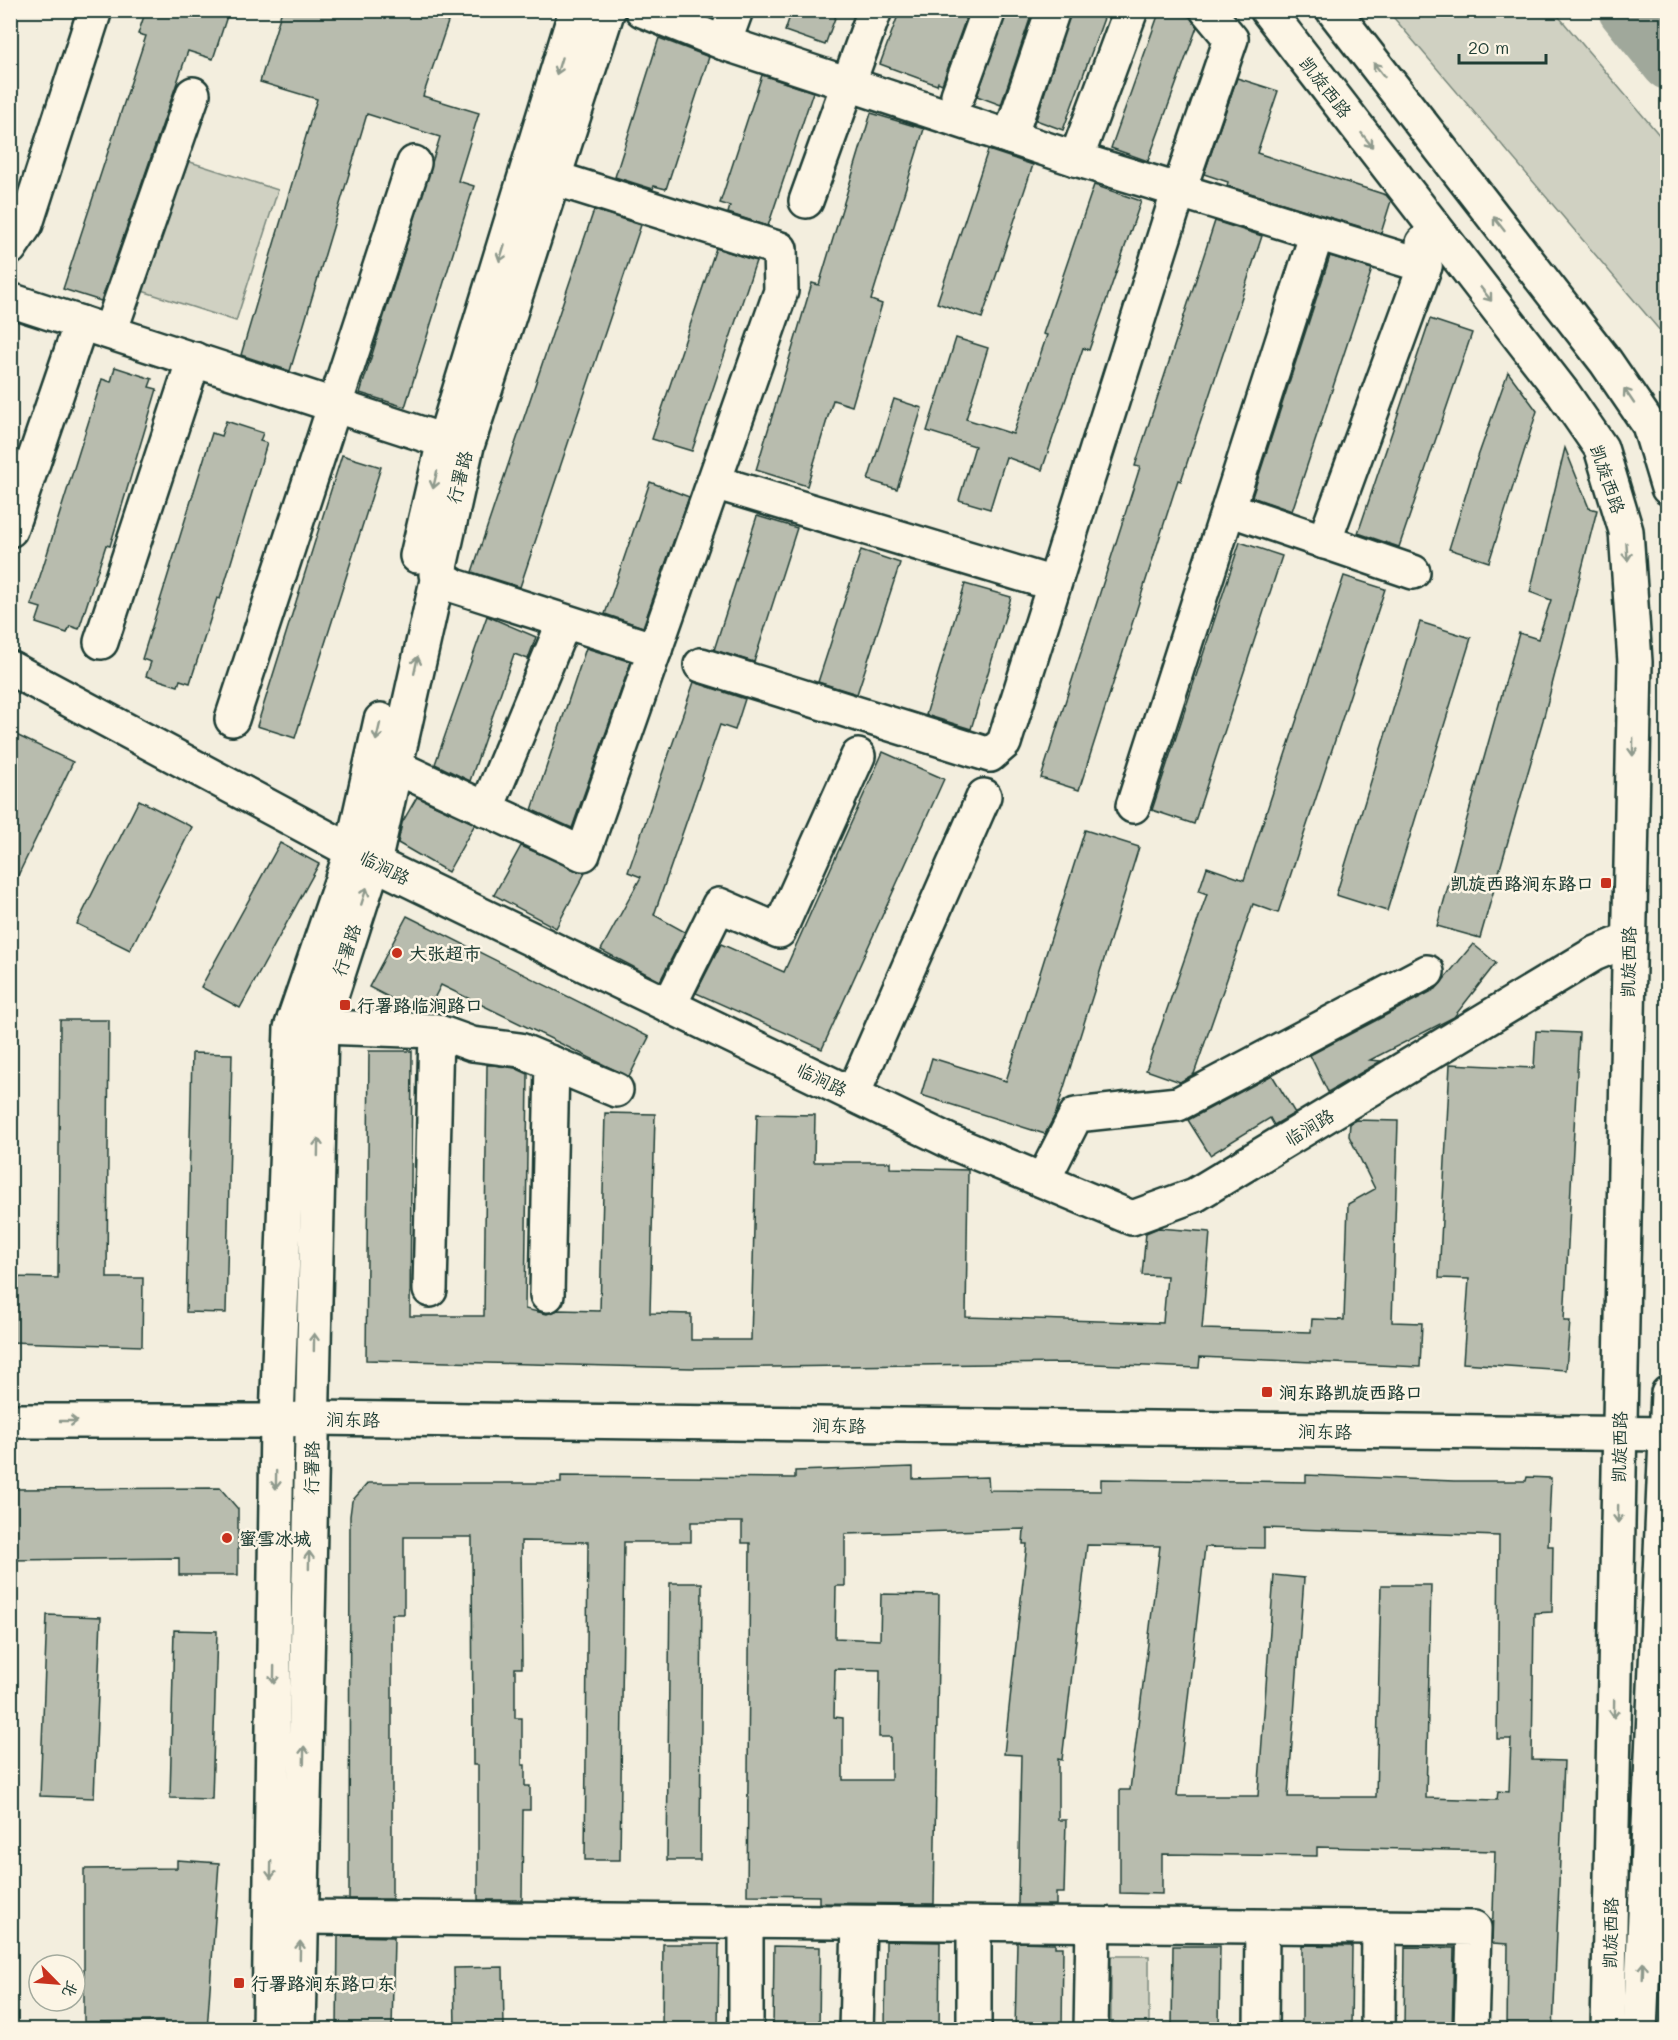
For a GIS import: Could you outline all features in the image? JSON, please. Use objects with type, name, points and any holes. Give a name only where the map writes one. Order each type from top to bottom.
[{"type":"street","points":[[10,248],[26,224],[95,10]]},
{"type":"street","points":[[642,10],[724,43],[1076,159],[1425,266]]},
{"type":"street","points":[[724,43],[736,10]]},
{"type":"street","points":[[806,201],[875,10]]},
{"type":"street","points":[[958,95],[989,10]]},
{"type":"street","points":[[1010,137],[1053,10]]},
{"type":"street","points":[[1076,159],[1131,10]]},
{"type":"street","points":[[701,665],[990,755],[1004,743],[1179,190],[1231,39],[1207,10]]},
{"type":"street","name":"凯旋西路","points":[[1267,10],[1563,393],[1601,448],[1626,531],[1635,662],[1608,2030]]},
{"type":"street","points":[[1333,10],[1606,362],[1649,425],[1668,458]]},
{"type":"street","name":"行署路","points":[[269,2030],[278,1410],[291,1028],[363,856],[394,766],[436,574],[455,443],[554,178],[587,13]]},
{"type":"street","name":"行署路","points":[[299,2030],[321,1027],[363,856],[455,443],[587,13]]},
{"type":"street","points":[[10,530],[193,94]]},
{"type":"street","points":[[232,719],[414,163]]},
{"type":"street","points":[[394,766],[583,854],[781,291],[780,249],[554,178]]},
{"type":"street","points":[[1324,542],[1425,266],[1420,209]]},
{"type":"street","points":[[1133,806],[1317,233]]},
{"type":"street","points":[[10,300],[455,443]]},
{"type":"street","points":[[101,642],[194,360]]},
{"type":"street","points":[[1649,425],[1668,488]]},
{"type":"street","points":[[714,482],[1054,584]]},
{"type":"street","points":[[1229,509],[1413,572]]},
{"type":"street","points":[[436,574],[455,586],[655,650]]},
{"type":"street","points":[[486,810],[564,622]]},
{"type":"street","name":"临涧路","points":[[10,668],[363,856],[669,1006],[954,1143],[1132,1218],[1195,1195],[1594,954],[1628,940]]},
{"type":"street","points":[[669,1006],[718,905],[779,931],[858,756]]},
{"type":"street","points":[[853,1094],[984,796]]},
{"type":"street","points":[[1043,1180],[1076,1115],[1178,1104],[1427,972]]},
{"type":"street","points":[[321,1027],[436,1031],[472,1044],[520,1050],[616,1090]]},
{"type":"street","points":[[430,1290],[436,1031]]},
{"type":"street","points":[[547,1295],[552,1063]]},
{"type":"street","name":"凯旋西路","points":[[1640,2030],[1668,1393]]},
{"type":"street","name":"涧东路","points":[[10,1400],[278,1410],[1667,1426]]},
{"type":"street","name":"涧东路","points":[[10,1421],[278,1410]]},
{"type":"street","points":[[300,1917],[1474,1928],[1471,2030]]},
{"type":"street","points":[[746,1922],[746,2030]]},
{"type":"street","points":[[856,2030],[859,1923]]},
{"type":"street","points":[[974,1924],[974,2030]]},
{"type":"street","points":[[1091,2030],[1093,1925]]},
{"type":"street","points":[[1261,2030],[1262,1927]]},
{"type":"street","points":[[1377,2030],[1379,1928]]},
{"type":"shaded area","points":[[1388,11],[1554,11],[1667,144],[1667,339]]},
{"type":"shaded area","points":[[184,160],[278,190],[236,321],[142,291]]},
{"type":"shaded area","points":[[1111,1956],[1149,1956],[1149,2029],[1111,2029]]},
{"type":"building","points":[[146,10],[229,10],[213,59],[188,51],[101,301],[63,289],[146,36],[138,34]]},
{"type":"building","points":[[282,10],[413,10],[448,22],[423,96],[479,113],[458,181],[474,186],[405,407],[360,393],[440,137],[367,114],[290,371],[241,355],[317,99],[260,82]]},
{"type":"building","points":[[792,10],[838,10],[825,45],[785,31]]},
{"type":"building","points":[[900,10],[969,10],[942,84],[938,82],[937,85],[880,64]]},
{"type":"building","points":[[1007,10],[1033,10],[1001,105],[977,96]]},
{"type":"building","points":[[1071,10],[1107,10],[1063,130],[1036,120]]},
{"type":"building","points":[[1160,10],[1171,10],[1190,17],[1197,27],[1148,161],[1111,148]]},
{"type":"building","points":[[659,38],[709,57],[666,189],[654,186],[653,189],[615,177]]},
{"type":"building","points":[[762,75],[813,92],[768,226],[728,213],[730,206],[720,203]]},
{"type":"building","points":[[1237,78],[1278,91],[1257,153],[1386,195],[1391,201],[1381,233],[1227,186],[1228,182],[1204,174]]},
{"type":"building","points":[[871,113],[924,129],[871,300],[882,304],[852,406],[833,400],[807,486],[756,470],[812,283],[819,285]]},
{"type":"building","points":[[988,150],[1033,165],[982,318],[937,303]]},
{"type":"building","points":[[1094,185],[1141,201],[1089,350],[1083,348],[1042,470],[1006,457],[990,509],[959,500],[975,446],[927,431],[956,338],[988,348],[966,419],[1013,434],[1047,335],[1043,334]]},
{"type":"building","points":[[594,210],[641,225],[520,587],[472,572]]},
{"type":"building","points":[[1215,221],[1262,236],[1181,481],[1178,480],[1079,790],[1041,778],[1140,467],[1135,466]]},
{"type":"building","points":[[716,248],[756,261],[692,451],[652,439]]},
{"type":"building","points":[[1330,256],[1372,269],[1292,511],[1252,497]]},
{"type":"building","points":[[1430,319],[1472,333],[1399,547],[1358,533]]},
{"type":"building","points":[[115,367],[152,379],[149,387],[157,389],[110,546],[106,545],[79,629],[70,626],[67,633],[36,623],[41,608],[31,605],[102,379],[111,382]]},
{"type":"building","points":[[1508,372],[1537,411],[1489,562],[1449,549],[1475,465]]},
{"type":"building","points":[[894,399],[922,408],[897,489],[868,480]]},
{"type":"building","points":[[226,421],[263,433],[260,441],[267,443],[220,599],[217,598],[190,683],[180,680],[178,686],[146,676],[151,662],[142,659],[212,433],[221,436]]},
{"type":"building","points":[[1565,448],[1589,508],[1597,510],[1543,720],[1480,938],[1437,926],[1519,633],[1538,639],[1551,600],[1530,592]]},
{"type":"building","points":[[342,455],[381,467],[295,738],[257,726]]},
{"type":"building","points":[[650,482],[689,497],[643,627],[605,614]]},
{"type":"building","points":[[757,516],[797,528],[754,662],[714,650]]},
{"type":"building","points":[[1240,542],[1282,556],[1194,824],[1152,810]]},
{"type":"building","points":[[861,550],[900,563],[857,694],[818,682]]},
{"type":"building","points":[[1344,576],[1385,589],[1278,913],[1253,904],[1194,1074],[1180,1082],[1146,1070],[1207,894],[1199,891],[1207,867],[1244,880]]},
{"type":"building","points":[[965,584],[1011,597],[971,729],[926,715]]},
{"type":"building","points":[[487,616],[536,637],[528,659],[514,654],[470,781],[435,764]]},
{"type":"building","points":[[1420,622],[1471,638],[1387,911],[1336,895]]},
{"type":"building","points":[[586,648],[631,662],[572,828],[532,810]]},
{"type":"building","points":[[694,682],[745,699],[735,730],[720,725],[654,915],[685,932],[660,981],[601,950],[641,877],[628,872]]},
{"type":"building","points":[[10,732],[73,762],[10,892]]},
{"type":"building","points":[[883,752],[944,779],[822,1049],[696,993],[721,944],[784,972]]},
{"type":"building","points":[[417,797],[475,824],[448,872],[398,843],[402,823]]},
{"type":"building","points":[[139,800],[192,827],[130,950],[77,924]]},
{"type":"building","points":[[1085,830],[1139,847],[1056,1113],[1045,1134],[921,1095],[932,1058],[1006,1081]]},
{"type":"building","points":[[280,843],[319,864],[240,1008],[201,987]]},
{"type":"building","points":[[521,846],[585,873],[556,928],[494,895]]},
{"type":"building","points":[[407,916],[649,1037],[629,1077],[441,985],[427,1012],[415,1011],[369,987]]},
{"type":"building","points":[[1473,944],[1496,963],[1454,1017],[1370,1060],[1381,1061],[1328,1092],[1310,1055],[1436,989]]},
{"type":"building","points":[[60,1020],[109,1020],[107,1278],[143,1278],[142,1346],[10,1342],[10,1277],[58,1278]]},
{"type":"building","points":[[1536,1031],[1579,1033],[1564,1321],[1570,1321],[1566,1370],[1463,1363],[1469,1279],[1439,1278],[1450,1064],[1534,1068]]},
{"type":"building","points":[[369,1051],[412,1051],[410,1316],[484,1316],[487,1065],[493,1065],[515,1068],[528,1074],[525,1309],[547,1314],[558,1310],[600,1311],[605,1113],[655,1114],[650,1313],[691,1314],[691,1340],[751,1340],[757,1114],[815,1115],[814,1162],[890,1162],[890,1168],[968,1170],[966,1317],[1163,1323],[1167,1276],[1142,1275],[1146,1233],[1158,1228],[1210,1232],[1202,1329],[1311,1332],[1312,1319],[1344,1320],[1348,1204],[1375,1189],[1349,1136],[1350,1123],[1356,1120],[1398,1121],[1392,1322],[1422,1323],[1420,1367],[1200,1357],[1199,1368],[1068,1363],[691,1368],[366,1360]]},
{"type":"building","points":[[192,1053],[232,1054],[226,1313],[186,1312]]},
{"type":"building","points":[[1272,1075],[1295,1113],[1274,1125],[1270,1118],[1210,1155],[1188,1120]]},
{"type":"building","points":[[913,1467],[913,1479],[988,1477],[989,1490],[1101,1491],[1101,1479],[1306,1482],[1306,1475],[1454,1481],[1526,1481],[1527,1477],[1551,1478],[1548,1546],[1553,1546],[1552,1612],[1534,1613],[1532,1760],[1564,1761],[1553,2030],[1507,2030],[1508,1944],[1492,1943],[1495,1851],[1317,1847],[1317,1856],[1162,1854],[1162,1894],[1120,1893],[1120,1790],[1130,1790],[1160,1546],[1087,1545],[1062,1760],[1058,1759],[1058,1820],[1066,1820],[1064,1893],[1056,1893],[1056,1905],[1018,1905],[1021,1755],[1004,1754],[1027,1544],[1023,1544],[1024,1529],[845,1534],[845,1586],[836,1586],[835,1638],[880,1640],[881,1594],[939,1595],[934,1904],[819,1903],[819,1896],[747,1895],[750,1543],[742,1543],[742,1522],[691,1522],[691,1542],[624,1542],[620,1860],[585,1860],[588,1542],[521,1541],[522,1668],[515,1668],[515,1718],[522,1718],[522,1765],[525,1765],[525,1786],[530,1786],[530,1810],[523,1810],[522,1900],[478,1900],[478,1765],[473,1765],[472,1537],[404,1537],[404,1614],[392,1614],[392,1899],[349,1899],[350,1516],[352,1501],[368,1483],[561,1483],[561,1476],[795,1478],[795,1471]],"holes":[[[1264,1528],[1499,1536],[1497,1739],[1511,1739],[1509,1792],[1498,1791],[1497,1800],[1426,1798],[1431,1585],[1381,1585],[1376,1797],[1288,1797],[1304,1578],[1274,1575],[1258,1796],[1177,1796],[1205,1547],[1264,1548]],[[835,1669],[880,1670],[879,1737],[891,1737],[891,1780],[843,1780],[843,1718],[834,1717]]]},
{"type":"building","points":[[220,1488],[238,1509],[238,1575],[179,1575],[179,1558],[10,1560],[10,1489]]},
{"type":"building","points":[[670,1583],[702,1583],[700,1860],[667,1860]]},
{"type":"building","points":[[47,1615],[101,1617],[94,1798],[40,1796]]},
{"type":"building","points":[[174,1630],[217,1631],[212,1799],[170,1798]]},
{"type":"building","points":[[177,1860],[219,1863],[207,2030],[165,2030],[165,2021],[84,2022],[84,2013],[87,2013],[87,1953],[84,1953],[84,1869],[177,1868]]},
{"type":"building","points":[[338,1936],[394,1937],[392,2030],[337,2030]]},
{"type":"building","points":[[886,1941],[940,1942],[939,2030],[885,2030]]},
{"type":"building","points":[[1017,1942],[1055,1943],[1055,1947],[1063,1947],[1062,2030],[1015,2030]]},
{"type":"building","points":[[663,1944],[719,1944],[718,2030],[662,2030]]},
{"type":"building","points":[[1302,1945],[1352,1946],[1351,2030],[1302,2030]]},
{"type":"building","points":[[774,1946],[820,1947],[819,2030],[773,2030]]},
{"type":"building","points":[[1173,1946],[1220,1946],[1219,2030],[1172,2030]]},
{"type":"building","points":[[1405,1947],[1454,1948],[1452,2030],[1404,2030]]},
{"type":"building","points":[[503,1967],[504,2030],[455,2030],[454,1968]]},
{"type":"waterway","points":[[1624,10],[1668,64]]},
{"type":"place","name":"凯旋西路涧东路口","points":[[1606,883]]},
{"type":"place","name":"大张超市","points":[[397,953]]},
{"type":"place","name":"行署路临涧路口","points":[[345,1005]]},
{"type":"place","name":"涧东路凯旋西路口","points":[[1267,1392]]},
{"type":"place","name":"蜜雪冰城","points":[[227,1538]]},
{"type":"place","name":"行署路涧东路口东","points":[[239,1983]]}]
